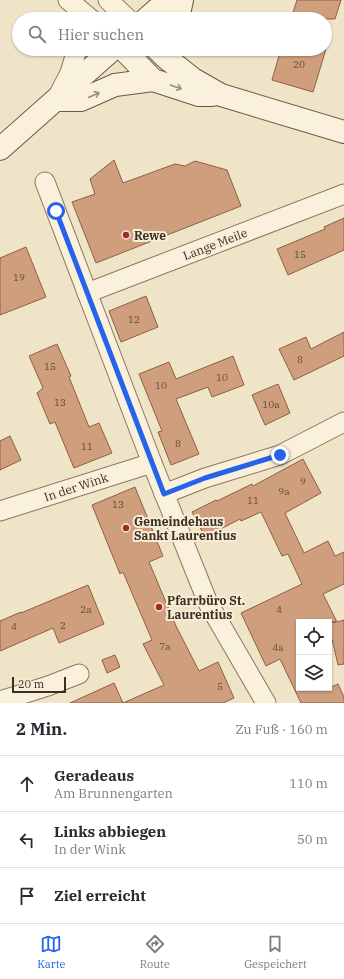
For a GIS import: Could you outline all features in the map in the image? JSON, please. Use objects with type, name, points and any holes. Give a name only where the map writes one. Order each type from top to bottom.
[{"type":"street","points":[[67,0],[71,12]]},
{"type":"street","points":[[67,0],[82,12]]},
{"type":"street","points":[[108,0],[121,12]]},
{"type":"street","points":[[154,12],[168,0]]},
{"type":"street","points":[[179,12],[182,0]]},
{"type":"street","points":[[56,100],[70,73],[75,56]]},
{"type":"street","points":[[0,149],[105,56]]},
{"type":"street","points":[[129,56],[153,80]]},
{"type":"street","points":[[164,56],[193,79],[221,95],[344,132]]},
{"type":"street","points":[[182,56],[193,79]]},
{"type":"street","points":[[56,100],[82,100],[115,85],[153,80],[198,95],[221,95]]},
{"type":"street","points":[[45,182],[86,293],[208,603],[266,703]]},
{"type":"street","name":"Lange Meile","points":[[86,293],[344,194]]},
{"type":"street","points":[[164,494],[205,478],[280,455],[344,422]]},
{"type":"street","name":"In der Wink","points":[[0,511],[152,463]]},
{"type":"street","points":[[0,701],[48,686],[79,674]]},
{"type":"building","points":[[297,0],[341,0],[335,19],[332,19],[332,12],[293,12]]},
{"type":"building","points":[[279,56],[324,56],[313,92],[272,80]]},
{"type":"building","name":"Rewe","points":[[114,160],[123,183],[175,164],[185,166],[195,161],[227,170],[241,206],[96,263],[72,202],[95,194],[90,179]]},
{"type":"building","points":[[344,218],[344,250],[288,275],[277,249],[325,229],[324,227]]},
{"type":"building","points":[[26,247],[46,297],[0,315],[0,258]]},
{"type":"building","points":[[146,296],[158,327],[121,342],[109,311]]},
{"type":"building","points":[[344,332],[344,356],[294,380],[279,349],[306,337],[311,349]]},
{"type":"building","points":[[57,344],[71,376],[69,377],[89,427],[99,423],[112,453],[74,468],[55,422],[50,424],[37,393],[43,388],[29,356]]},
{"type":"building","points":[[233,356],[244,385],[212,397],[208,387],[176,399],[199,454],[171,465],[158,432],[162,431],[139,374],[169,362],[176,379]]},
{"type":"building","points":[[278,384],[290,413],[265,425],[252,395]]},
{"type":"building","points":[[10,436],[21,460],[0,470],[0,441]]},
{"type":"building","points":[[303,459],[321,493],[285,513],[304,553],[328,541],[335,556],[344,552],[344,584],[323,594],[337,622],[344,620],[344,664],[338,665],[332,639],[332,623],[336,622],[332,622],[332,619],[296,619],[296,691],[332,691],[332,687],[338,684],[344,697],[344,703],[301,703],[280,659],[266,666],[241,613],[302,584],[288,554],[282,556],[261,512],[241,521],[240,519],[205,537],[192,512],[252,484],[253,486]]},
{"type":"building","points":[[135,487],[163,556],[149,562],[176,626],[199,671],[218,662],[234,698],[223,703],[123,703],[164,685],[143,644],[152,640],[123,572],[120,574],[92,505]]},
{"type":"building","points":[[88,585],[104,624],[59,643],[53,628],[0,651],[0,621]]},
{"type":"building","points":[[115,655],[120,667],[107,673],[102,660]]},
{"type":"building","points":[[114,683],[123,703],[70,703]]},
{"type":"place","name":"Rewe","points":[[126,235]]},
{"type":"place","name":"Gemeindehaus Sankt Laurentius","points":[[126,528]]},
{"type":"place","name":"Pfarrbüro St. Laurentius","points":[[159,607]]},
{"type":"route","points":[[56,211],[86,293],[164,494],[205,478],[280,455]]}]
